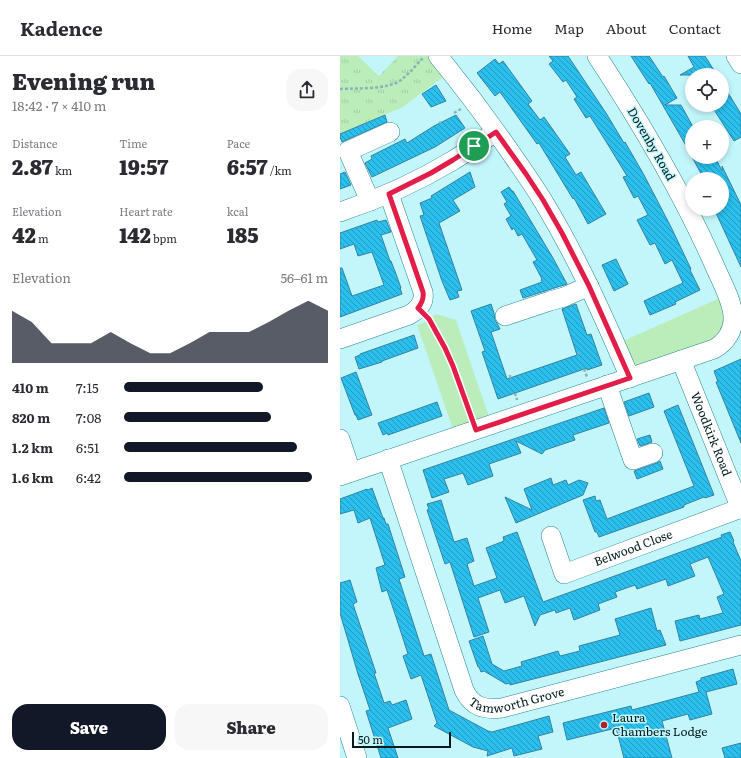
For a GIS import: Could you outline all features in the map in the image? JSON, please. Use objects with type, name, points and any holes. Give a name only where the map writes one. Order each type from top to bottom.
[{"type":"street","points":[[438,56],[496,132],[543,200],[589,286],[630,378]]},
{"type":"street","name":"Dovenby Road","points":[[596,56],[648,139],[690,213],[730,303],[737,325]]},
{"type":"street","points":[[736,56],[741,64]]},
{"type":"street","points":[[370,201],[348,151],[390,132]]},
{"type":"street","points":[[340,212],[389,194],[442,167],[496,132]]},
{"type":"street","points":[[340,339],[409,315],[418,308],[423,300],[423,292],[389,194]]},
{"type":"street","points":[[505,316],[556,300],[589,286]]},
{"type":"street","points":[[340,439],[346,474],[714,349],[727,338],[737,325]]},
{"type":"street","name":"Woodkirk Road","points":[[681,360],[741,508]]},
{"type":"street","points":[[607,385],[633,460],[653,453]]},
{"type":"street","name":"Tamworth Grove","points":[[388,459],[464,690],[467,696],[477,705],[489,708],[502,708],[741,645]]},
{"type":"street","name":"Belwood Close","points":[[551,536],[564,574],[741,508]]},
{"type":"street","points":[[340,706],[357,758]]},
{"type":"path","points":[[340,89],[382,87],[392,84],[400,80],[425,56]]},
{"type":"path","points":[[418,308],[429,319],[445,348],[476,430]]},
{"type":"green space","points":[[340,56],[358,56],[379,76],[398,56],[427,56],[443,77],[403,107],[340,134]]},
{"type":"green space","points":[[720,298],[723,320],[719,334],[715,340],[636,366],[633,364],[623,341]]},
{"type":"green space","points":[[436,314],[456,320],[490,420],[454,432],[417,325],[425,322]]},
{"type":"building","points":[[549,56],[568,56],[624,143],[625,142],[672,229],[700,290],[675,302],[676,304],[650,315],[644,301],[683,283],[672,260],[665,264],[655,243],[650,245],[637,220],[648,215],[638,196],[634,198],[623,177],[627,176],[590,116],[586,118],[574,99],[577,97],[566,80],[563,82],[549,64],[553,61]]},
{"type":"building","points":[[631,56],[649,56],[663,77],[664,76],[677,98],[665,105],[681,105],[689,120],[685,120],[685,144],[650,83],[649,84]]},
{"type":"building","points":[[688,56],[705,56],[713,68],[692,68],[694,67]]},
{"type":"building","points":[[495,59],[499,64],[503,61],[532,101],[528,104],[540,120],[544,117],[570,154],[565,157],[576,175],[581,172],[606,214],[588,224],[574,198],[573,199],[539,143],[537,144],[500,92],[495,96],[477,73]]},
{"type":"building","points":[[436,85],[446,101],[431,107],[422,94]]},
{"type":"building","points":[[729,94],[741,114],[741,137],[734,141],[729,133],[729,120],[721,120],[715,112],[729,112]]},
{"type":"building","points":[[385,115],[387,122],[342,142],[340,134]]},
{"type":"building","points":[[456,115],[465,128],[435,147],[372,177],[365,163],[372,159],[371,156],[405,139],[407,143],[434,126]]},
{"type":"building","points":[[696,164],[718,164],[722,171],[722,166],[725,172],[700,172]]},
{"type":"building","points":[[345,172],[351,185],[340,189],[340,174]]},
{"type":"building","points":[[470,172],[475,187],[453,200],[460,211],[439,223],[462,290],[457,291],[459,297],[450,300],[420,216],[424,215],[420,203],[432,198],[431,196]]},
{"type":"building","points":[[729,180],[741,205],[741,267],[717,216],[729,216]]},
{"type":"building","points":[[509,187],[513,191],[567,284],[523,298],[520,290],[542,282],[542,279],[533,262],[537,260],[522,234],[518,236],[514,228],[512,230],[506,219],[511,216],[504,204],[507,202],[501,192]]},
{"type":"building","points":[[377,220],[378,222],[386,220],[391,232],[381,235],[402,294],[340,317],[340,268],[342,268],[352,296],[384,285],[372,252],[358,256],[354,244],[340,249],[340,233]]},
{"type":"building","points":[[616,259],[628,284],[614,291],[602,265]]},
{"type":"building","points":[[491,304],[495,320],[500,329],[491,332],[507,379],[577,355],[562,309],[576,304],[587,335],[591,334],[602,365],[587,370],[587,368],[498,399],[482,352],[485,351],[471,311]]},
{"type":"building","points":[[414,335],[418,348],[359,369],[355,357]]},
{"type":"building","points":[[741,359],[741,443],[716,382],[718,382],[714,371]]},
{"type":"building","points":[[356,372],[372,415],[358,420],[341,378]]},
{"type":"building","points":[[649,393],[654,407],[629,416],[624,402]]},
{"type":"building","points":[[437,402],[442,416],[388,435],[387,433],[383,435],[378,423]]},
{"type":"building","points":[[678,405],[714,495],[704,497],[684,505],[684,507],[599,537],[597,532],[595,532],[583,500],[595,496],[596,501],[600,500],[607,519],[694,486],[664,411]]},
{"type":"building","points":[[604,408],[609,423],[573,435],[575,440],[545,450],[542,454],[516,441],[521,453],[489,464],[493,476],[468,485],[463,473],[444,479],[449,492],[432,498],[423,470]]},
{"type":"building","points":[[650,435],[652,442],[640,446],[637,439]]},
{"type":"building","points":[[660,461],[663,469],[637,479],[634,471]]},
{"type":"building","points":[[551,478],[553,485],[566,480],[568,485],[579,480],[588,483],[583,495],[516,523],[505,497],[532,510],[524,489]]},
{"type":"building","points":[[372,488],[383,518],[386,524],[388,524],[405,577],[399,579],[424,656],[431,654],[449,710],[492,732],[549,716],[553,732],[538,736],[542,749],[514,756],[512,748],[487,756],[488,751],[473,747],[434,726],[437,723],[421,675],[411,679],[403,656],[408,654],[387,590],[382,592],[376,568],[385,565],[370,518],[358,523],[354,510],[340,514],[340,499]]},
{"type":"building","points":[[441,500],[454,542],[467,538],[474,561],[467,564],[474,586],[497,578],[486,548],[504,541],[503,537],[517,532],[543,602],[722,537],[721,535],[730,532],[741,561],[741,625],[680,641],[675,621],[699,615],[700,619],[723,613],[717,597],[724,594],[708,557],[690,564],[695,576],[668,586],[666,579],[637,589],[635,585],[615,592],[617,597],[598,604],[600,610],[574,620],[570,608],[556,613],[555,610],[540,615],[535,626],[524,596],[505,603],[500,590],[478,598],[489,632],[474,637],[450,562],[445,564],[427,510],[429,509],[427,504]]},
{"type":"building","points":[[350,580],[357,602],[353,604],[376,673],[374,673],[384,703],[390,701],[392,705],[406,700],[412,719],[388,728],[398,758],[381,758],[366,711],[370,710],[340,613],[340,583]]},
{"type":"building","points":[[651,608],[657,631],[660,630],[666,645],[510,685],[510,683],[506,684],[484,671],[481,672],[469,641],[483,636],[492,664],[504,671],[522,666],[521,662],[558,651],[560,656],[580,651],[579,646],[620,635],[615,619]]},
{"type":"building","name":"Laura Chambers Lodge","points":[[733,669],[737,684],[706,692],[712,714],[690,720],[688,714],[662,721],[672,758],[624,758],[616,728],[567,740],[563,723],[631,706],[632,710],[699,692],[696,682],[701,680],[701,678]]},
{"type":"building","points":[[741,743],[741,758],[725,758],[722,748]]},
{"type":"place","name":"Laura Chambers Lodge","points":[[604,725]]},
{"type":"route","points":[[496,132],[526,174],[562,233],[589,286],[630,378],[476,430],[445,348],[429,319],[418,308],[423,300],[423,292],[389,194],[431,173],[474,146],[496,132]]}]
